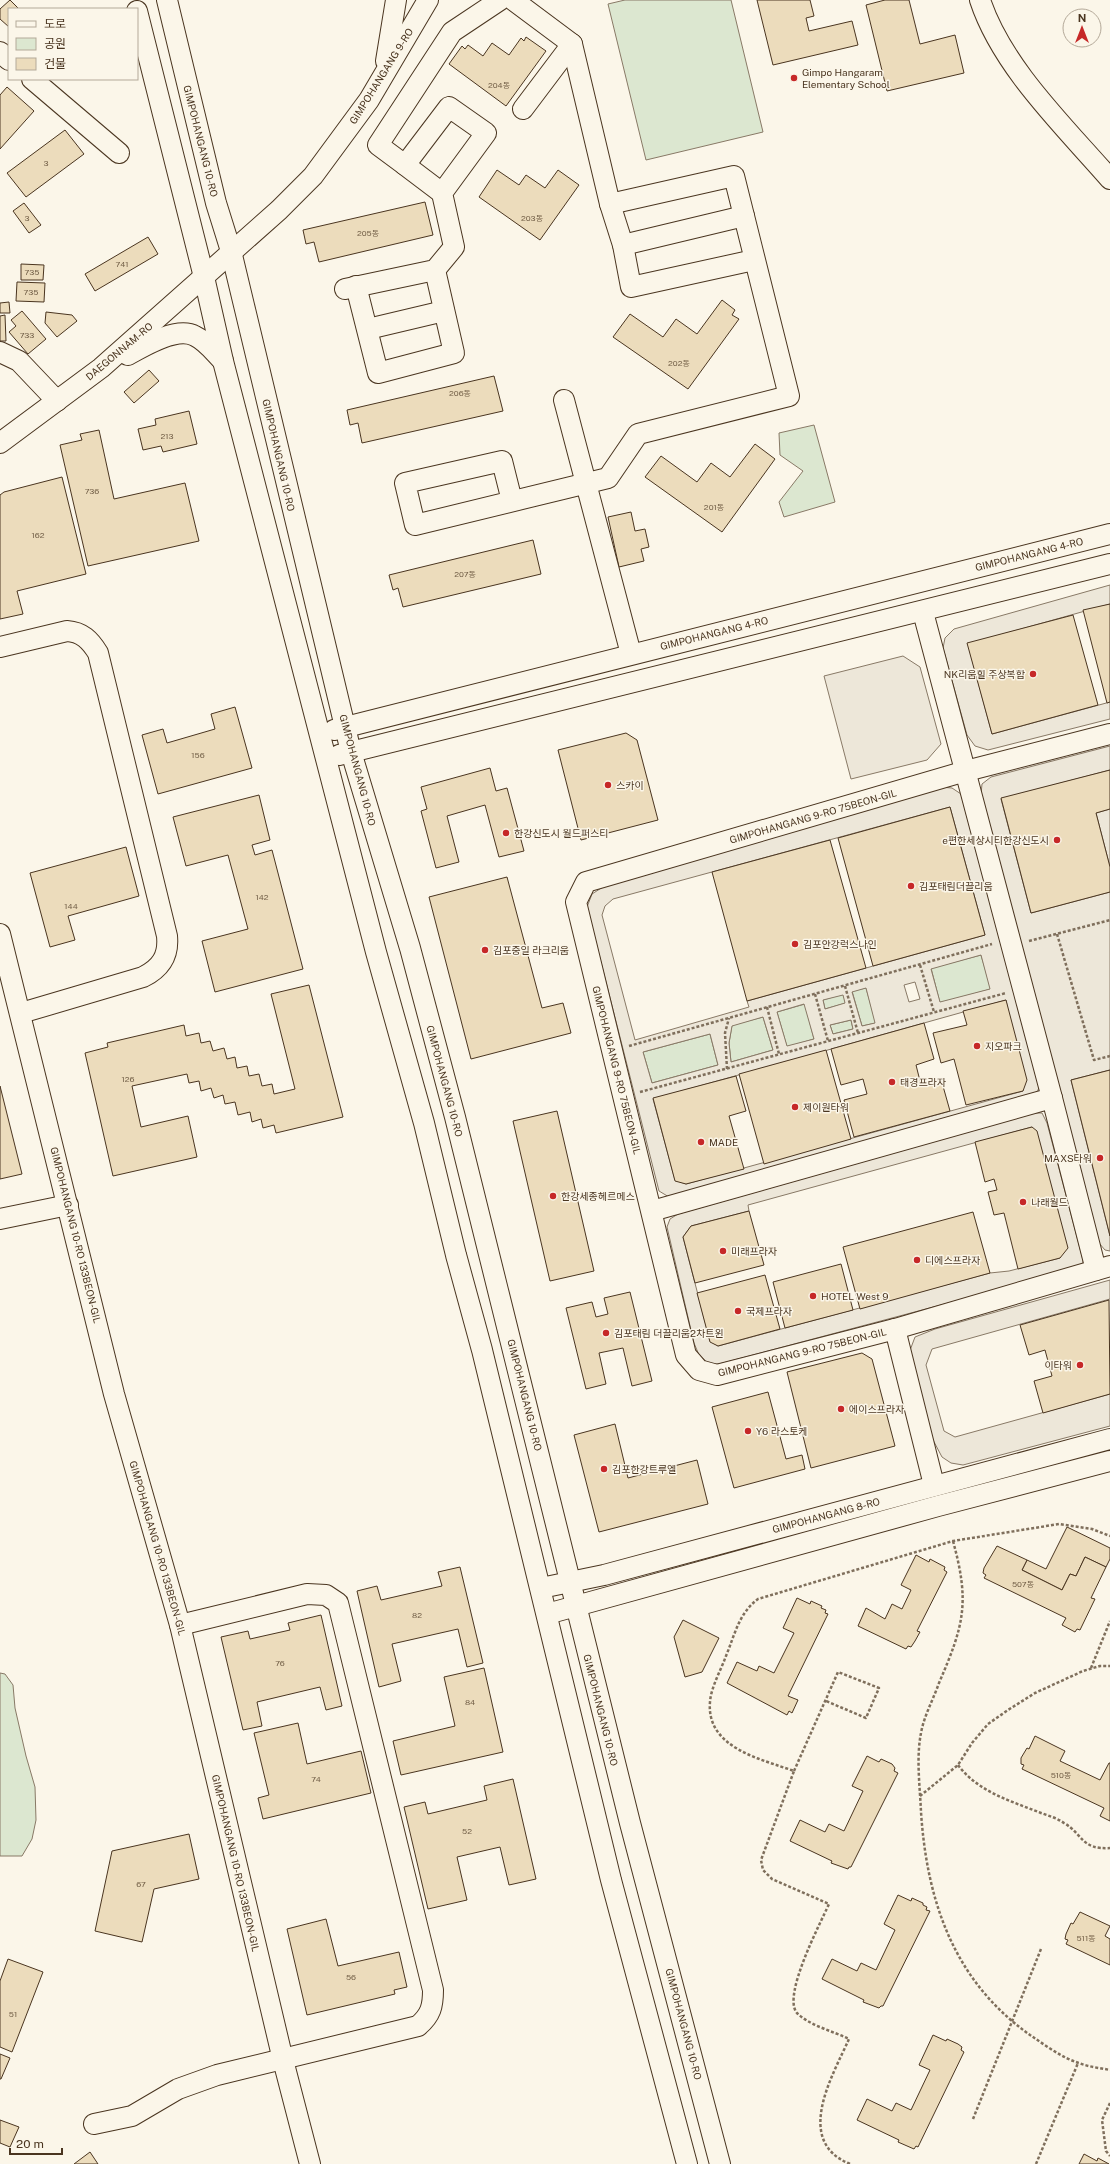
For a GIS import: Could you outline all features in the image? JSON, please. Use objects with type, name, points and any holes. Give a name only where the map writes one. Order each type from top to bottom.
[{"type":"street","name":"GIMPOHANGANG 10-RO","points":[[167,0],[216,203],[231,251],[351,752],[410,948],[453,1109],[630,1823],[720,2164]]},
{"type":"street","points":[[384,73],[396,0]]},
{"type":"street","name":"GIMPOHANGANG 9-RO","points":[[231,251],[279,210],[313,176],[369,100],[428,0]]},
{"type":"street","points":[[435,270],[454,353],[378,373],[368,329],[350,287],[435,270],[454,247],[442,193],[378,145],[452,32],[500,0]]},
{"type":"street","points":[[513,0],[572,44],[610,204],[623,245],[631,287],[754,260]]},
{"type":"street","points":[[980,0],[999,42],[1016,68],[1110,179]]},
{"type":"street","points":[[138,14],[204,277],[223,361],[376,952],[424,1123],[541,1588],[609,1872],[687,2164]]},
{"type":"street","points":[[523,109],[572,44]]},
{"type":"street","points":[[0,52],[8,59]]},
{"type":"street","points":[[33,80],[119,153]]},
{"type":"street","points":[[405,165],[449,107],[486,133],[442,193]]},
{"type":"street","points":[[512,501],[502,461],[405,483],[415,525],[608,478],[638,434],[789,396],[734,176],[610,204]]},
{"type":"street","points":[[623,245],[744,216]]},
{"type":"street","name":"DAEGONNAM-RO","points":[[0,443],[101,368],[204,277],[231,251]]},
{"type":"street","points":[[368,329],[444,311]]},
{"type":"street","points":[[101,368],[161,337],[177,334],[194,335],[205,343],[223,361]]},
{"type":"street","points":[[0,352],[19,361],[57,401]]},
{"type":"street","points":[[564,400],[631,654]]},
{"type":"street","name":"GIMPOHANGANG 4-RO","points":[[319,734],[1110,534]]},
{"type":"street","points":[[325,758],[923,612],[1110,564]]},
{"type":"street","points":[[923,612],[1052,1098],[1103,1268]]},
{"type":"street","points":[[0,648],[67,631],[74,632],[88,639],[98,653],[165,928],[168,946],[161,964],[157,969],[143,977],[21,1013]]},
{"type":"street","name":"GIMPOHANGANG 9-RO 75BEON-GIL","points":[[1103,1268],[894,1329],[717,1375],[699,1370],[686,1355],[576,902],[586,882],[966,771],[1110,734]]},
{"type":"street","name":"GIMPOHANGANG 10-RO 133BEON-GIL","points":[[0,934],[21,1013],[114,1394],[180,1625],[283,2060],[310,2164]]},
{"type":"street","points":[[652,1211],[1052,1098]]},
{"type":"street","points":[[0,1219],[68,1205]]},
{"type":"street","points":[[894,1329],[934,1485]]},
{"type":"street","name":"GIMPOHANGANG 8-RO","points":[[541,1588],[571,1583],[1110,1439]]},
{"type":"street","name":"GIMPOHANGANG 8-RO","points":[[546,1614],[577,1607],[938,1506],[1110,1461]]},
{"type":"street","points":[[94,2124],[132,2116],[178,2089],[217,2075],[418,2026],[428,2018],[433,2008],[433,1990],[338,1603],[326,1595],[307,1594],[180,1625]]},
{"type":"path","points":[[1028,942],[1110,920]]},
{"type":"path","points":[[1057,934],[1094,1060],[1110,1056]]},
{"type":"path","points":[[628,1046],[995,944]]},
{"type":"path","points":[[920,965],[934,1012]]},
{"type":"path","points":[[845,986],[858,1033]]},
{"type":"path","points":[[640,1092],[1008,992]]},
{"type":"path","points":[[815,994],[828,1041]]},
{"type":"path","points":[[767,1008],[779,1054]]},
{"type":"path","points":[[727,1069],[725,1033],[729,1018]]},
{"type":"path","points":[[794,1771],[740,1751],[727,1743],[719,1735],[710,1711],[710,1701],[714,1687],[743,1614],[758,1599],[953,1541],[1059,1524],[1092,1528],[1110,1536]]},
{"type":"path","points":[[953,1541],[964,1588],[961,1626],[956,1643],[925,1717],[920,1734],[920,1796],[926,1863],[932,1893],[954,1950],[968,1973],[993,2004],[1012,2022],[1044,2045],[1078,2063],[1110,2070]]},
{"type":"path","points":[[1090,1669],[1110,1621]]},
{"type":"path","points":[[920,1796],[958,1765],[972,1743],[988,1724],[1008,1710],[1035,1693],[1090,1669],[1100,1666],[1110,1666]]},
{"type":"path","points":[[826,1701],[866,1718],[879,1688],[838,1672],[794,1771],[761,1860],[763,1870],[772,1879],[829,1904],[795,1984],[792,2000],[796,2011],[806,2020],[849,2038],[824,2095],[820,2109],[820,2122],[825,2141],[832,2151],[842,2161],[850,2164]]},
{"type":"path","points":[[958,1765],[966,1776],[977,1785],[996,1795],[1064,1822],[1078,1838],[1090,1846],[1110,1848]]},
{"type":"path","points":[[973,2119],[1041,1948]]},
{"type":"path","points":[[1036,2164],[1078,2063]]},
{"type":"path","points":[[1110,2102],[1102,2120],[1106,2151],[1110,2156]]},
{"type":"green space","points":[[625,0],[731,0],[763,132],[646,160],[608,4]]},
{"type":"green space","points":[[814,425],[835,502],[784,517],[779,502],[803,471],[780,455],[779,433]]},
{"type":"green space","points":[[981,955],[991,989],[940,1003],[931,968]]},
{"type":"green space","points":[[866,988],[876,1023],[862,1026],[852,991]]},
{"type":"green space","points":[[843,994],[846,1003],[825,1009],[823,1000]]},
{"type":"green space","points":[[805,1004],[814,1039],[787,1047],[777,1012]]},
{"type":"green space","points":[[763,1017],[773,1050],[731,1062],[729,1043],[732,1025]]},
{"type":"green space","points":[[851,1020],[853,1029],[833,1034],[830,1025]]},
{"type":"green space","points":[[710,1034],[718,1065],[652,1083],[643,1052]]},
{"type":"green space","points":[[0,1673],[5,1674],[13,1685],[15,1708],[35,1787],[36,1820],[32,1839],[22,1856],[0,1856]]},
{"type":"shaded area","points":[[1110,585],[1110,604],[968,644],[992,734],[1110,702],[1110,719],[988,750],[975,746],[967,735],[943,648],[945,638],[954,629]]},
{"type":"shaded area","points":[[903,656],[920,667],[941,744],[927,760],[851,779],[824,676]]},
{"type":"shaded area","points":[[1110,746],[1110,770],[1001,799],[1031,913],[1110,892],[1110,1070],[1071,1080],[1110,1236],[1110,1251],[1105,1250],[1099,1243],[981,794],[982,784],[991,777]]},
{"type":"shaded area","points":[[940,787],[952,788],[961,794],[1039,1087],[1037,1093],[669,1197],[659,1191],[587,907],[592,894],[606,885]],"holes":[[[950,807],[985,935],[747,1001],[749,1007],[635,1040],[602,915],[605,906],[613,899]],[[981,955],[990,989],[940,1002],[931,969]],[[915,982],[920,999],[909,1002],[904,985]],[[866,988],[875,1023],[862,1026],[852,992]],[[843,995],[845,1003],[825,1009],[823,1000]],[[1006,1000],[1023,1091],[686,1184],[675,1180],[653,1099]],[[804,1004],[814,1039],[787,1046],[777,1012]],[[763,1017],[773,1050],[731,1062],[729,1043],[732,1026]],[[851,1020],[853,1029],[833,1034],[830,1025]],[[710,1034],[718,1065],[652,1083],[643,1052]]]},
{"type":"shaded area","points":[[1110,809],[1110,867],[1096,813]]},
{"type":"shaded area","points":[[1034,1113],[1042,1113],[1047,1123],[1083,1264],[1080,1268],[719,1364],[709,1364],[699,1355],[694,1343],[667,1227],[670,1219],[678,1214]],"holes":[[[1032,1127],[1060,1258],[1009,1271],[990,1273],[718,1346],[710,1341],[683,1237],[691,1226],[749,1211],[748,1205]]]},
{"type":"shaded area","points":[[1110,1280],[1110,1299],[932,1349],[926,1365],[944,1431],[955,1437],[1110,1394],[1110,1426],[963,1465],[951,1463],[942,1457],[933,1440],[909,1353],[915,1337],[935,1329]]},
{"type":"building","points":[[10,0],[18,8],[8,8],[8,26],[0,19],[0,9]]},
{"type":"building","points":[[757,0],[810,0],[814,16],[806,18],[809,31],[852,21],[858,45],[773,65]]},
{"type":"building","points":[[885,0],[909,0],[920,44],[955,35],[964,73],[887,91],[866,5]]},
{"type":"building","points":[[526,37],[546,51],[506,106],[449,64],[462,46],[465,49],[468,45],[483,56],[492,43],[509,55],[521,38],[524,41]]},
{"type":"building","points":[[7,87],[34,111],[0,149],[0,95]]},
{"type":"building","points":[[65,130],[84,154],[26,197],[7,173]]},
{"type":"building","points":[[497,170],[519,185],[526,175],[545,188],[558,170],[579,185],[540,240],[479,197]]},
{"type":"building","points":[[425,202],[433,235],[319,262],[314,242],[306,244],[303,230]]},
{"type":"building","points":[[24,203],[41,225],[29,233],[13,211]]},
{"type":"building","points":[[148,237],[158,254],[95,291],[85,274]]},
{"type":"building","points":[[21,264],[44,265],[43,280],[21,280]]},
{"type":"building","points":[[17,282],[45,283],[44,302],[16,301]]},
{"type":"building","points":[[722,300],[735,310],[732,315],[739,319],[688,389],[613,337],[630,314],[663,337],[676,319],[697,334]]},
{"type":"building","points":[[9,302],[10,313],[0,313],[0,303]]},
{"type":"building","points":[[22,311],[46,339],[28,354],[9,332],[16,326],[11,320]]},
{"type":"building","points":[[46,312],[72,315],[77,321],[57,337],[45,323]]},
{"type":"building","points":[[5,315],[6,341],[0,341],[0,316]]},
{"type":"building","points":[[149,370],[159,381],[134,403],[124,392]]},
{"type":"building","points":[[494,376],[503,411],[362,443],[358,423],[350,425],[347,410]]},
{"type":"building","points":[[189,411],[197,444],[163,452],[161,446],[143,450],[138,429],[156,425],[155,419]]},
{"type":"building","points":[[99,430],[114,499],[185,483],[199,541],[88,566],[60,445],[82,440],[80,434]]},
{"type":"building","points":[[755,444],[775,459],[722,532],[645,477],[661,456],[697,482],[711,463],[730,477]]},
{"type":"building","points":[[62,477],[86,574],[17,591],[23,614],[0,619],[0,495],[4,492]]},
{"type":"building","points":[[631,512],[635,531],[645,529],[649,547],[641,549],[644,561],[619,567],[608,517]]},
{"type":"building","points":[[533,540],[541,574],[403,607],[398,588],[393,590],[389,575]]},
{"type":"building","points":[[1110,604],[1110,702],[1107,703],[1083,610]]},
{"type":"building","name":"NK리움힐 주상복합","points":[[1073,615],[1098,705],[992,734],[967,643]]},
{"type":"building","points":[[235,707],[252,768],[158,794],[142,735],[163,729],[167,743],[215,729],[211,714]]},
{"type":"building","name":"스카이","points":[[626,733],[637,740],[658,820],[581,840],[558,750]]},
{"type":"building","name":"한강신도시 월드퍼스티","points":[[490,768],[496,791],[507,788],[524,851],[499,857],[485,805],[447,816],[459,862],[436,868],[421,811],[427,809],[421,787]]},
{"type":"building","name":"e편한세상시티한강신도시","points":[[1110,770],[1110,809],[1096,813],[1110,867],[1110,892],[1031,913],[1001,798]]},
{"type":"building","points":[[259,795],[270,840],[252,845],[255,855],[272,850],[303,969],[215,992],[202,941],[248,929],[228,855],[186,866],[173,817]]},
{"type":"building","name":"김포태림더끌리움","points":[[950,807],[985,935],[873,966],[838,838]]},
{"type":"building","name":"김포안강럭스나인","points":[[830,840],[866,968],[747,1001],[712,872]]},
{"type":"building","points":[[126,847],[139,896],[68,916],[75,940],[50,947],[30,873]]},
{"type":"building","name":"김포중일 라크리움","points":[[507,877],[542,1008],[563,1003],[571,1033],[471,1059],[429,897]]},
{"type":"building","points":[[309,985],[343,1117],[276,1133],[274,1125],[263,1128],[261,1119],[252,1122],[250,1112],[238,1115],[235,1102],[225,1104],[223,1095],[214,1098],[211,1088],[201,1091],[199,1081],[189,1083],[187,1074],[132,1086],[141,1127],[188,1116],[197,1157],[113,1176],[85,1053],[108,1047],[107,1043],[184,1025],[186,1036],[199,1033],[201,1043],[210,1041],[213,1051],[224,1048],[227,1059],[235,1057],[237,1068],[247,1066],[249,1076],[259,1074],[262,1086],[272,1084],[274,1094],[295,1089],[271,994]]},
{"type":"building","name":"지오파크","points":[[1006,1000],[1027,1080],[1023,1091],[966,1105],[954,1059],[941,1063],[933,1033],[967,1025],[963,1011]]},
{"type":"building","name":"태경프라자","points":[[924,1023],[934,1059],[916,1065],[921,1085],[941,1079],[950,1111],[854,1137],[844,1100],[867,1094],[863,1079],[841,1085],[831,1049]]},
{"type":"building","name":"제이원타워","points":[[826,1050],[851,1139],[764,1164],[739,1074]]},
{"type":"building","name":"MAXS타워","points":[[1110,1070],[1110,1236],[1071,1080]]},
{"type":"building","name":"MADE","points":[[736,1076],[746,1111],[729,1116],[744,1169],[686,1184],[675,1181],[653,1098]]},
{"type":"building","points":[[0,1086],[22,1174],[0,1179]]},
{"type":"building","name":"한강세종헤르메스","points":[[557,1111],[594,1271],[550,1281],[513,1121]]},
{"type":"building","name":"나래월드","points":[[1032,1127],[1037,1131],[1068,1248],[1060,1258],[1018,1269],[1004,1213],[994,1215],[988,1192],[997,1190],[994,1179],[985,1182],[975,1142]]},
{"type":"building","name":"미래프라자","points":[[749,1211],[764,1265],[695,1283],[683,1237],[691,1226]]},
{"type":"building","name":"디에스프라자","points":[[973,1212],[990,1273],[860,1309],[843,1247]]},
{"type":"building","name":"HOTEL West 9","points":[[841,1264],[853,1310],[785,1328],[773,1282]]},
{"type":"building","name":"국제프라자","points":[[765,1275],[780,1329],[718,1346],[710,1342],[697,1293]]},
{"type":"building","name":"김포태림 더끌리움2차트윈","points":[[630,1292],[652,1381],[632,1386],[623,1348],[599,1353],[606,1384],[586,1389],[566,1308],[592,1302],[596,1317],[608,1314],[604,1298]]},
{"type":"building","name":"이타워","points":[[1109,1300],[1110,1394],[1043,1413],[1034,1381],[1052,1376],[1045,1350],[1029,1355],[1020,1325]]},
{"type":"building","name":"에이스프라자","points":[[862,1353],[872,1359],[895,1446],[811,1468],[787,1372]]},
{"type":"building","name":"Y6 라스토케","points":[[768,1392],[786,1459],[802,1455],[805,1469],[734,1488],[712,1407]]},
{"type":"building","name":"김포한강트루엘","points":[[615,1424],[628,1478],[697,1460],[708,1504],[599,1532],[574,1435]]},
{"type":"building","points":[[1067,1527],[1110,1548],[1110,1559],[1106,1567],[1085,1557],[1076,1576],[1070,1574],[1062,1590],[1022,1570],[1027,1560],[1046,1569]]},
{"type":"building","points":[[997,1546],[1027,1560],[1022,1570],[1062,1590],[1070,1574],[1076,1576],[1085,1557],[1106,1567],[1091,1598],[1095,1599],[1080,1630],[1077,1629],[1075,1632],[1062,1625],[1066,1618],[984,1578],[986,1575],[983,1573],[984,1568]]},
{"type":"building","points":[[916,1555],[929,1562],[930,1559],[945,1567],[944,1570],[947,1572],[917,1631],[920,1632],[911,1647],[908,1646],[906,1649],[858,1626],[866,1608],[885,1619],[892,1604],[902,1609],[911,1590],[901,1585]]},
{"type":"building","points":[[460,1567],[483,1663],[467,1667],[458,1629],[392,1644],[401,1681],[379,1687],[357,1591],[377,1586],[381,1600],[442,1586],[438,1572]]},
{"type":"building","points":[[797,1598],[810,1604],[811,1601],[822,1606],[821,1608],[826,1610],[825,1613],[828,1614],[788,1696],[798,1700],[792,1713],[789,1711],[787,1715],[727,1683],[737,1662],[757,1671],[759,1666],[774,1673],[794,1633],[783,1628]]},
{"type":"building","points":[[321,1615],[342,1706],[326,1710],[320,1687],[257,1702],[262,1726],[243,1730],[221,1637],[248,1631],[250,1639],[290,1630],[288,1623]]},
{"type":"building","points":[[683,1620],[719,1638],[702,1672],[685,1677],[674,1637]]},
{"type":"building","points":[[484,1668],[503,1752],[401,1775],[393,1741],[455,1726],[444,1677]]},
{"type":"building","points":[[298,1723],[307,1764],[361,1751],[371,1793],[263,1819],[258,1798],[269,1795],[254,1733]]},
{"type":"building","points":[[1035,1736],[1065,1751],[1060,1761],[1100,1780],[1110,1763],[1110,1821],[1100,1816],[1104,1808],[1022,1769],[1024,1765],[1021,1764],[1021,1758],[1027,1748],[1029,1749]]},
{"type":"building","points":[[867,1756],[879,1762],[881,1759],[892,1764],[895,1768],[894,1771],[898,1773],[851,1867],[848,1869],[831,1863],[832,1861],[790,1841],[800,1820],[825,1832],[829,1824],[844,1831],[863,1791],[852,1786]]},
{"type":"building","points":[[513,1779],[536,1879],[509,1885],[500,1847],[457,1857],[467,1900],[428,1909],[404,1807],[425,1802],[428,1814],[487,1800],[484,1786]]},
{"type":"building","points":[[189,1834],[199,1879],[154,1889],[142,1942],[95,1931],[112,1851]]},
{"type":"building","points":[[898,1895],[911,1901],[912,1898],[923,1903],[923,1905],[927,1907],[926,1910],[930,1911],[883,2006],[879,2008],[863,2002],[864,2000],[822,1979],[832,1959],[857,1971],[861,1963],[876,1970],[895,1930],[884,1924]]},
{"type":"building","points":[[1080,1912],[1110,1926],[1105,1936],[1110,1939],[1110,1965],[1066,1944],[1068,1940],[1065,1939],[1066,1934],[1071,1923],[1073,1924]]},
{"type":"building","points":[[326,1919],[338,1966],[399,1952],[407,1987],[394,1990],[395,1994],[307,2015],[287,1929]]},
{"type":"building","points":[[8,1959],[43,1972],[12,2052],[0,2047],[0,1981]]},
{"type":"building","points":[[933,2035],[946,2041],[947,2039],[958,2044],[962,2047],[961,2050],[964,2052],[918,2147],[916,2146],[914,2149],[898,2142],[899,2140],[857,2120],[867,2099],[892,2111],[896,2103],[911,2110],[930,2070],[919,2065]]},
{"type":"building","points":[[0,2054],[10,2058],[1,2079],[0,2079]]},
{"type":"building","points":[[0,2120],[19,2127],[10,2147],[0,2143]]},
{"type":"building","points":[[90,2152],[98,2164],[74,2164]]},
{"type":"building","points":[[1084,2154],[1097,2161],[1098,2158],[1109,2164],[1079,2164]]},
{"type":"place","name":"Gimpo Hangaram Elementary School","points":[[794,78]]},
{"type":"place","name":"NK리움힐 주상복합","points":[[1033,674]]},
{"type":"place","name":"스카이","points":[[608,785]]},
{"type":"place","name":"한강신도시 월드퍼스티","points":[[506,833]]},
{"type":"place","name":"e편한세상시티한강신도시","points":[[1057,840]]},
{"type":"place","name":"김포태림더끌리움","points":[[911,886]]},
{"type":"place","name":"김포안강럭스나인","points":[[795,944]]},
{"type":"place","name":"김포중일 라크리움","points":[[485,950]]},
{"type":"place","name":"지오파크","points":[[977,1046]]},
{"type":"place","name":"태경프라자","points":[[892,1082]]},
{"type":"place","name":"제이원타워","points":[[795,1107]]},
{"type":"place","name":"MADE","points":[[701,1142]]},
{"type":"place","name":"MAXS타워","points":[[1100,1158]]},
{"type":"place","name":"한강세종헤르메스","points":[[553,1196]]},
{"type":"place","name":"나래월드","points":[[1023,1202]]},
{"type":"place","name":"미래프라자","points":[[723,1251]]},
{"type":"place","name":"디에스프라자","points":[[917,1260]]},
{"type":"place","name":"HOTEL West 9","points":[[813,1296]]},
{"type":"place","name":"국제프라자","points":[[738,1311]]},
{"type":"place","name":"김포태림 더끌리움2차트윈","points":[[606,1333]]},
{"type":"place","name":"이타워","points":[[1080,1365]]},
{"type":"place","name":"에이스프라자","points":[[841,1409]]},
{"type":"place","name":"Y6 라스토케","points":[[748,1431]]},
{"type":"place","name":"김포한강트루엘","points":[[604,1469]]}]
